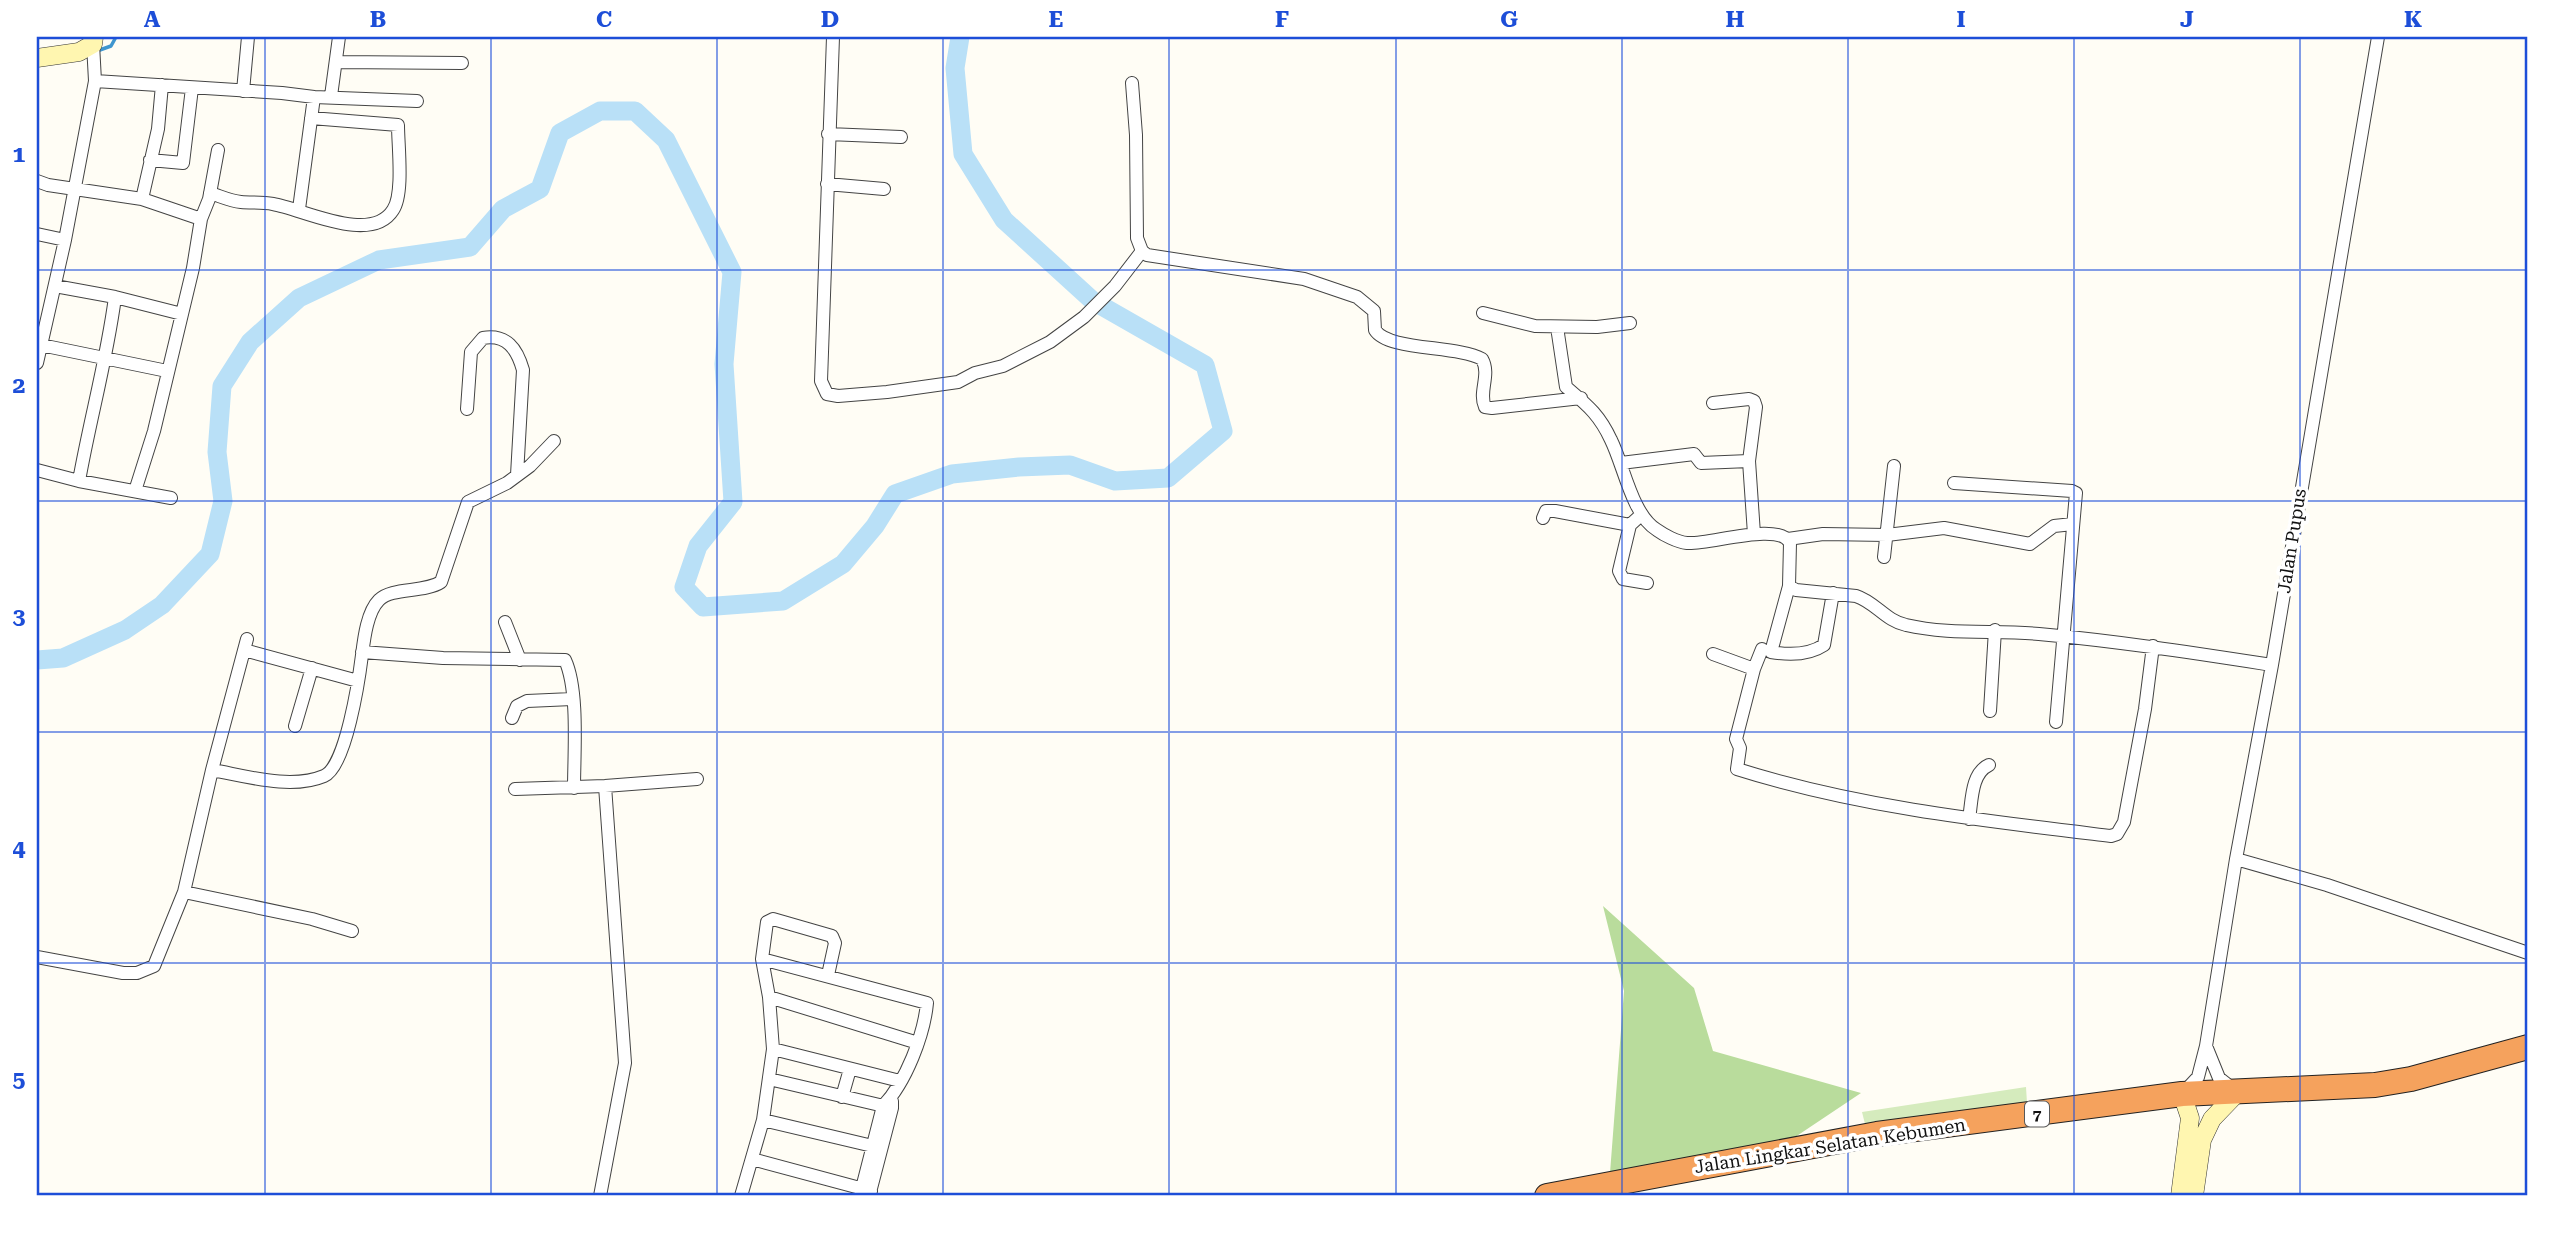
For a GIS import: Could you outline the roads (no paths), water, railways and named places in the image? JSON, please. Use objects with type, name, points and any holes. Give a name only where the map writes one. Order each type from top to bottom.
[{"type":"highway","name":"Jalan Lingkar Selatan Kebumen","points":[[1547,1196],[1877,1134],[2182,1094],[2375,1085],[2412,1079],[2528,1047]]},
{"type":"street","points":[[243,91],[248,37]]},
{"type":"street","points":[[331,96],[339,37]]},
{"type":"street","points":[[833,37],[821,381],[827,394],[887,393],[958,382],[975,373],[1003,366],[1050,342],[1084,317],[1115,286],[1142,251]]},
{"type":"street","name":"Jalan Pupus","points":[[2182,1094],[2198,1077],[2206,1046],[2378,37]]},
{"type":"street","points":[[37,58],[79,52],[93,43]]},
{"type":"street","points":[[37,363],[65,240],[95,81],[93,43]]},
{"type":"street","points":[[336,62],[462,63]]},
{"type":"street","points":[[95,81],[314,97],[417,101]]},
{"type":"street","points":[[1132,83],[1137,148],[1138,238],[1142,251],[1147,255],[1270,272],[1304,279],[1357,297],[1374,311],[1375,330],[1385,340],[1448,350],[1482,359],[1487,374],[1482,400],[1485,407],[1581,398]]},
{"type":"street","points":[[142,199],[158,129],[162,85]]},
{"type":"street","points":[[150,160],[183,163],[192,88]]},
{"type":"street","points":[[299,209],[314,97]]},
{"type":"street","points":[[210,193],[234,201],[272,203],[299,209],[342,224],[366,224],[382,220],[392,213],[398,191],[398,125],[311,118]]},
{"type":"street","points":[[828,134],[901,137]]},
{"type":"street","points":[[135,491],[155,431],[218,150]]},
{"type":"street","points":[[37,181],[73,190],[142,199],[201,219]]},
{"type":"street","points":[[827,184],[884,189]]},
{"type":"street","points":[[37,234],[65,240]]},
{"type":"street","points":[[55,286],[115,297],[182,314]]},
{"type":"street","points":[[79,481],[92,409],[106,359],[115,297]]},
{"type":"street","points":[[1483,313],[1535,326],[1597,327],[1630,323]]},
{"type":"street","points":[[1558,327],[1566,387],[1589,405],[1601,422],[1621,463],[1641,515],[1656,530],[1687,543],[1754,534],[1781,534],[1790,543],[1789,586],[1754,669],[1736,739],[1740,748],[1737,769],[1841,796],[1969,818],[2111,836],[2117,834],[2124,822],[2145,709],[2153,646]]},
{"type":"street","points":[[467,409],[471,352],[483,338],[501,338],[510,343],[523,370],[517,475]]},
{"type":"street","points":[[41,345],[167,371]]},
{"type":"street","points":[[1713,402],[1741,398],[1754,401],[1756,407],[1749,461],[1754,534]]},
{"type":"street","points":[[212,770],[285,781],[307,780],[325,776],[332,771],[338,761],[358,681],[368,626],[379,600],[386,595],[431,587],[441,582],[468,502],[517,475],[554,441]]},
{"type":"street","points":[[1621,463],[1694,454],[1701,463],[1749,461]]},
{"type":"street","points":[[1884,557],[1894,466]]},
{"type":"street","points":[[37,470],[79,481],[171,498]]},
{"type":"street","points":[[1954,484],[2074,492],[2074,524],[2056,722]]},
{"type":"street","points":[[1542,518],[1546,511],[1555,511],[1630,525]]},
{"type":"street","points":[[1641,515],[1630,525],[1619,567],[1623,579],[1647,583]]},
{"type":"street","points":[[1788,539],[1823,534],[1887,535],[1944,528],[2030,544],[2054,526],[2074,524]]},
{"type":"street","points":[[1789,586],[1796,590],[1865,599],[1889,618],[1906,625],[1942,630],[2063,636],[2153,646],[2272,665]]},
{"type":"street","points":[[1763,649],[1796,653],[1816,650],[1824,645],[1833,593]]},
{"type":"street","points":[[505,622],[520,660]]},
{"type":"street","points":[[1990,711],[1995,631]]},
{"type":"street","points":[[37,957],[123,973],[146,971],[154,966],[184,892],[245,644],[358,681]]},
{"type":"street","points":[[362,652],[565,660],[572,699],[574,788]]},
{"type":"street","points":[[1713,654],[1754,669]]},
{"type":"street","points":[[295,726],[312,668]]},
{"type":"street","points":[[512,718],[517,706],[527,701],[572,699]]},
{"type":"street","points":[[1969,818],[1976,775],[1989,765]]},
{"type":"street","points":[[515,789],[574,788],[697,779]]},
{"type":"street","points":[[600,1196],[625,1063],[605,786]]},
{"type":"street","points":[[2236,859],[2328,886],[2528,953]]},
{"type":"street","points":[[184,892],[312,919],[352,931]]},
{"type":"street","points":[[741,1196],[763,1119],[773,1049],[769,997],[762,959],[767,922],[773,919],[832,936],[835,943],[828,975]]},
{"type":"street","points":[[752,1159],[865,1193],[889,1104],[918,1043],[927,1003],[762,959]]},
{"type":"street","points":[[769,997],[918,1043]]},
{"type":"street","points":[[2194,1196],[2202,1140],[2212,1119],[2237,1093],[2220,1078],[2206,1046]]},
{"type":"street","points":[[773,1049],[900,1081]]},
{"type":"street","points":[[842,1097],[850,1069]]},
{"type":"street","points":[[769,1079],[842,1097],[889,1104]]},
{"type":"street","points":[[2180,1196],[2190,1118],[2182,1094]]},
{"type":"street","points":[[763,1119],[876,1147]]},
{"type":"waterway","points":[[97,51],[111,46],[116,37]]},
{"type":"waterway","points":[[37,660],[63,658],[125,630],[162,605],[210,554],[223,501],[217,452],[222,386],[250,342],[299,298],[379,260],[470,247],[503,209],[540,189],[560,133],[600,111],[635,111],[666,140],[732,272],[724,364],[733,502],[698,546],[684,587],[703,607],[783,601],[843,564],[875,526],[895,494],[952,474],[1070,465],[1115,481],[1168,478],[1223,431],[1205,365],[1093,301],[1004,220],[963,154],[955,68],[960,37]]}]
